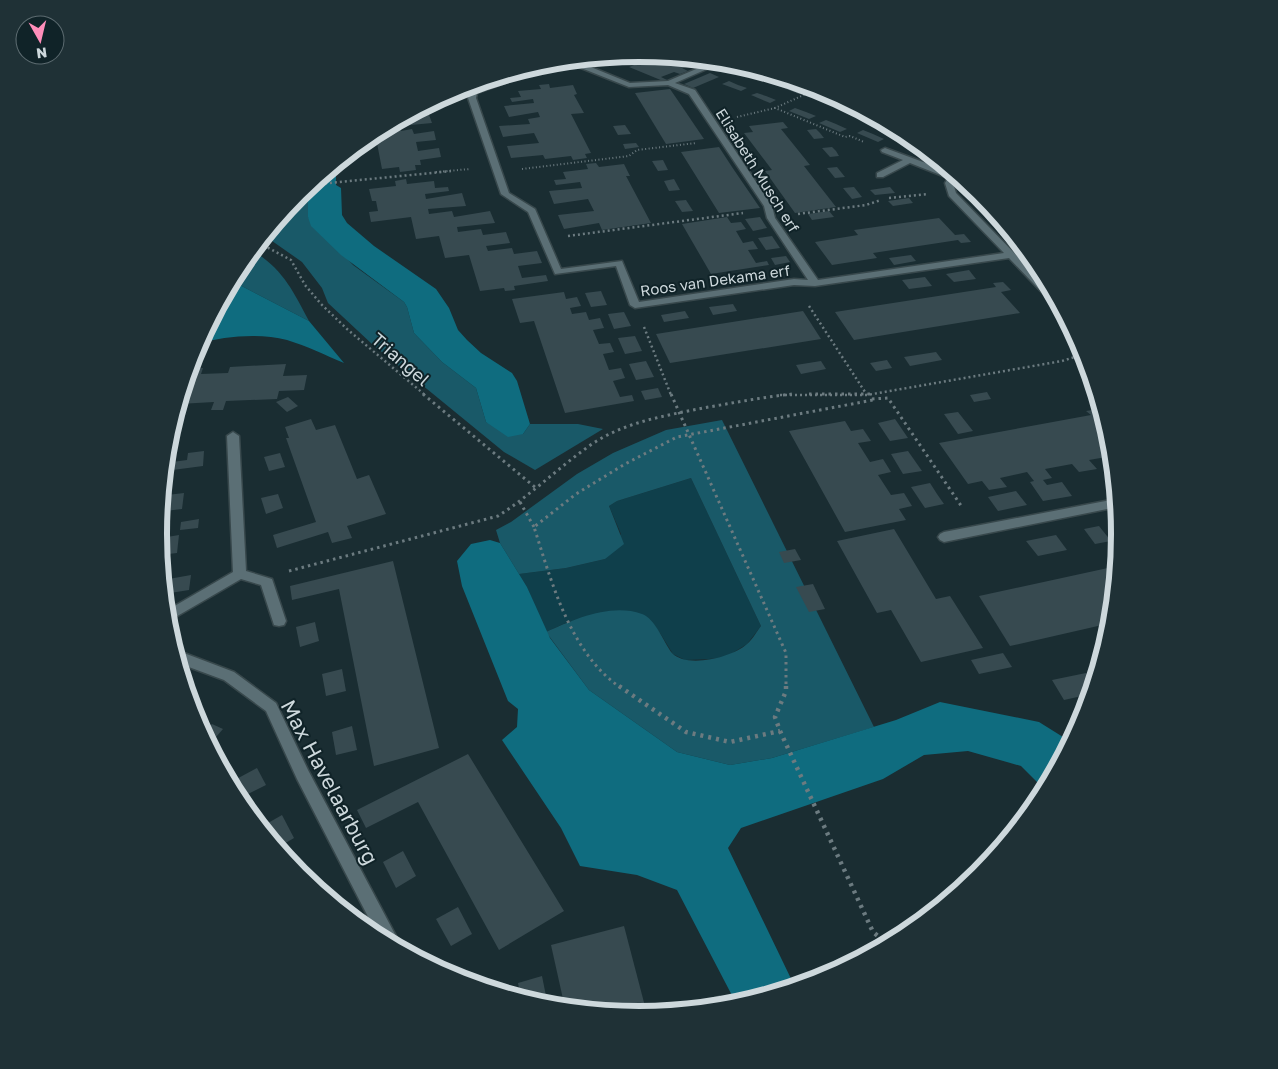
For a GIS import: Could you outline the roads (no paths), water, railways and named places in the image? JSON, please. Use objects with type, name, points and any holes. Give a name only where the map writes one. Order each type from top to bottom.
[{"type":"street","name":"Elisabeth Musch erf","points":[[586,66],[629,85],[669,83],[705,68]]},
{"type":"street","name":"Elisabeth Musch erf","points":[[669,83],[692,92],[815,283]]},
{"type":"street","name":"Roos van Dekama erf","points":[[474,93],[472,98],[505,194],[532,211],[558,272],[619,263],[635,306],[794,282],[815,283],[1011,255]]},
{"type":"street","points":[[885,150],[939,171]]},
{"type":"street","points":[[880,175],[909,160]]},
{"type":"street","points":[[951,181],[949,183],[952,194],[1038,283]]},
{"type":"street","points":[[233,436],[240,574]]},
{"type":"street","points":[[944,537],[1110,503]]},
{"type":"street","points":[[174,613],[240,574],[267,582],[279,621]]},
{"type":"street","name":"Max Havelaarburg","points":[[184,659],[229,676],[271,707],[302,774],[385,932]]}]
